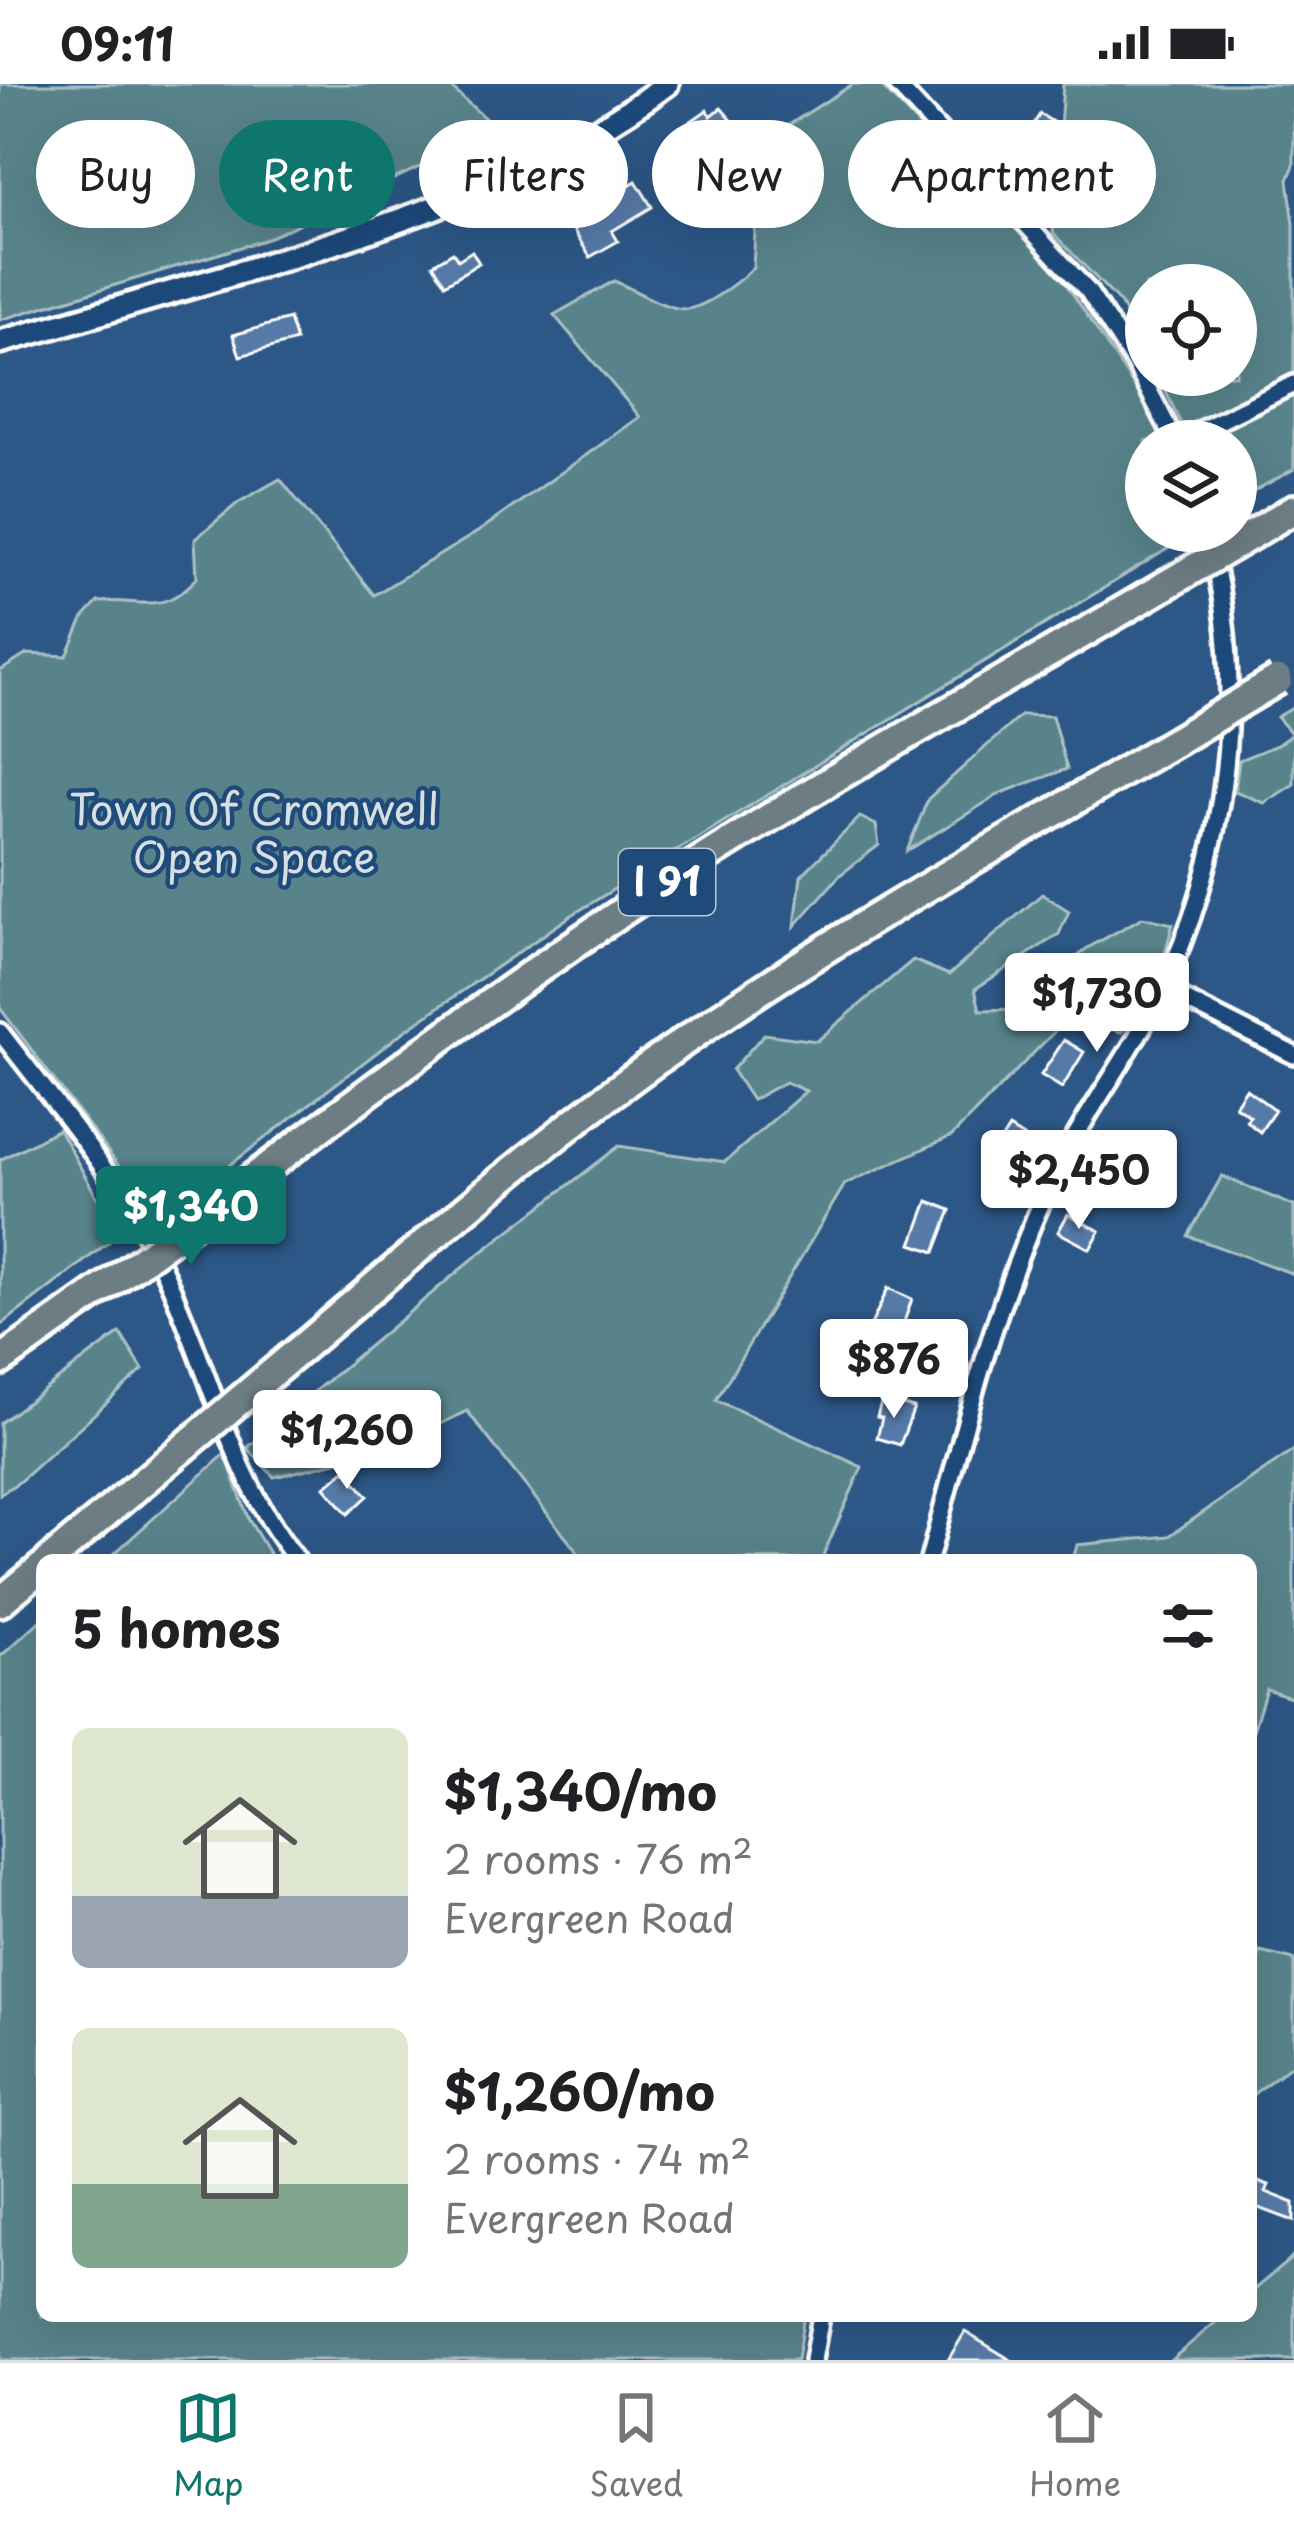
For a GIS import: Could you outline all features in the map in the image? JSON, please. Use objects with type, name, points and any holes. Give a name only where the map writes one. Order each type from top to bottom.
[{"type":"highway","name":"I 91","points":[[0,1361],[622,911],[720,848],[1294,509]]},
{"type":"highway","points":[[57,1554],[522,1164],[674,1048],[825,949],[1286,676]]},
{"type":"highway","points":[[0,1603],[36,1572]]},
{"type":"street","points":[[0,342],[344,240],[466,194],[568,149],[667,84]]},
{"type":"street","points":[[896,84],[1088,291],[1165,420]]},
{"type":"street","points":[[1220,420],[1294,384]]},
{"type":"street","points":[[931,1554],[1000,1306],[1060,1164],[1162,988],[1204,875],[1225,760],[1224,633],[1210,552]]},
{"type":"street","points":[[1162,988],[1294,1055]]},
{"type":"street","points":[[0,1032],[92,1152],[140,1226],[174,1294],[235,1455],[270,1524],[292,1554]]},
{"type":"street","points":[[813,2360],[820,2322]]},
{"type":"green space","points":[[0,84],[447,84],[487,120],[419,120],[419,167],[395,178],[395,120],[219,120],[219,228],[290,228],[264,240],[0,320]]},
{"type":"green space","name":"Town Of Cromwell Open Space","points":[[853,84],[879,84],[914,120],[848,120],[848,228],[1017,228],[1055,267],[1125,373],[1125,396],[1140,396],[1155,420],[1125,420],[1125,552],[1163,552],[572,915],[406,1030],[151,1221],[118,1165],[0,1008],[0,671],[27,654],[67,656],[84,617],[98,602],[151,603],[173,598],[197,578],[195,539],[239,502],[280,479],[374,595],[479,531],[640,417],[554,315],[614,281],[678,308],[704,304],[753,268],[754,228],[824,228],[824,120],[797,120]]},
{"type":"green space","points":[[1063,84],[1294,84],[1294,165],[1288,180],[1294,224],[1294,469],[1257,489],[1257,420],[1179,420],[1168,396],[1257,396],[1257,264],[1125,264],[1125,312],[1053,228],[1156,228],[1156,120],[1061,120]]},
{"type":"green space","points":[[1294,707],[1294,784],[1264,803],[1235,791],[1239,760],[1292,734],[1277,717]]},
{"type":"green space","points":[[1021,715],[1052,716],[1067,769],[1001,793],[907,851],[928,799]]},
{"type":"green space","points":[[860,817],[876,825],[879,845],[840,875],[795,926],[801,876]]},
{"type":"green space","points":[[1042,894],[1069,911],[1059,934],[975,989],[980,1010],[1020,1009],[1086,949],[1143,917],[1173,924],[1149,1011],[1121,1032],[1068,1018],[952,1136],[845,1184],[716,1400],[862,1467],[824,1554],[579,1554],[467,1411],[390,1449],[274,1477],[247,1448],[474,1258],[619,1146],[725,1162],[806,1091],[785,1082],[752,1100],[732,1070],[764,1034],[817,1041],[913,960],[949,975]]},
{"type":"green space","points":[[59,1129],[118,1235],[0,1326],[0,1160]]},
{"type":"green space","points":[[1222,1176],[1294,1206],[1294,1274],[1188,1236]]},
{"type":"green space","points":[[120,1333],[143,1370],[0,1494],[0,1423]]},
{"type":"green space","points":[[1294,1450],[1294,1698],[1266,1689],[1257,1718],[1257,1554],[1075,1554],[1077,1545],[1169,1536]]},
{"type":"green space","points":[[225,1454],[249,1520],[269,1554],[114,1554]]},
{"type":"green space","points":[[36,1624],[36,2322],[803,2322],[797,2360],[0,2360],[0,1657]]},
{"type":"green space","points":[[1260,1952],[1294,1960],[1294,2063],[1257,2091]]},
{"type":"green space","points":[[1294,2256],[1294,2360],[1171,2360],[1216,2322],[1257,2322],[1257,2287]]},
{"type":"building","points":[[721,108],[732,120],[693,120],[707,110],[711,116]]},
{"type":"building","points":[[636,181],[652,207],[628,221],[628,186]]},
{"type":"building","points":[[572,228],[617,228],[612,231],[618,241],[590,257]]},
{"type":"building","points":[[472,251],[479,263],[445,284],[433,264],[453,252],[458,260]]},
{"type":"building","points":[[289,319],[296,341],[240,356],[233,335]]},
{"type":"building","points":[[1064,1040],[1084,1052],[1062,1088],[1041,1075]]},
{"type":"building","points":[[1246,1089],[1275,1110],[1260,1132],[1246,1121],[1250,1116],[1235,1106]]},
{"type":"building","points":[[1009,1128],[1028,1140],[1006,1175],[987,1163]]},
{"type":"building","points":[[928,1201],[951,1210],[935,1252],[912,1244]]},
{"type":"building","points":[[1068,1214],[1100,1231],[1090,1249],[1058,1232]]},
{"type":"building","points":[[888,1288],[912,1299],[898,1339],[870,1327]]},
{"type":"building","points":[[882,1399],[914,1408],[900,1445],[877,1438]]},
{"type":"building","points":[[345,1470],[368,1496],[348,1514],[325,1487]]},
{"type":"building","points":[[1257,2181],[1269,2185],[1266,2192],[1294,2203],[1294,2221],[1257,2207]]},
{"type":"building","points":[[965,2332],[1011,2360],[948,2360]]}]
